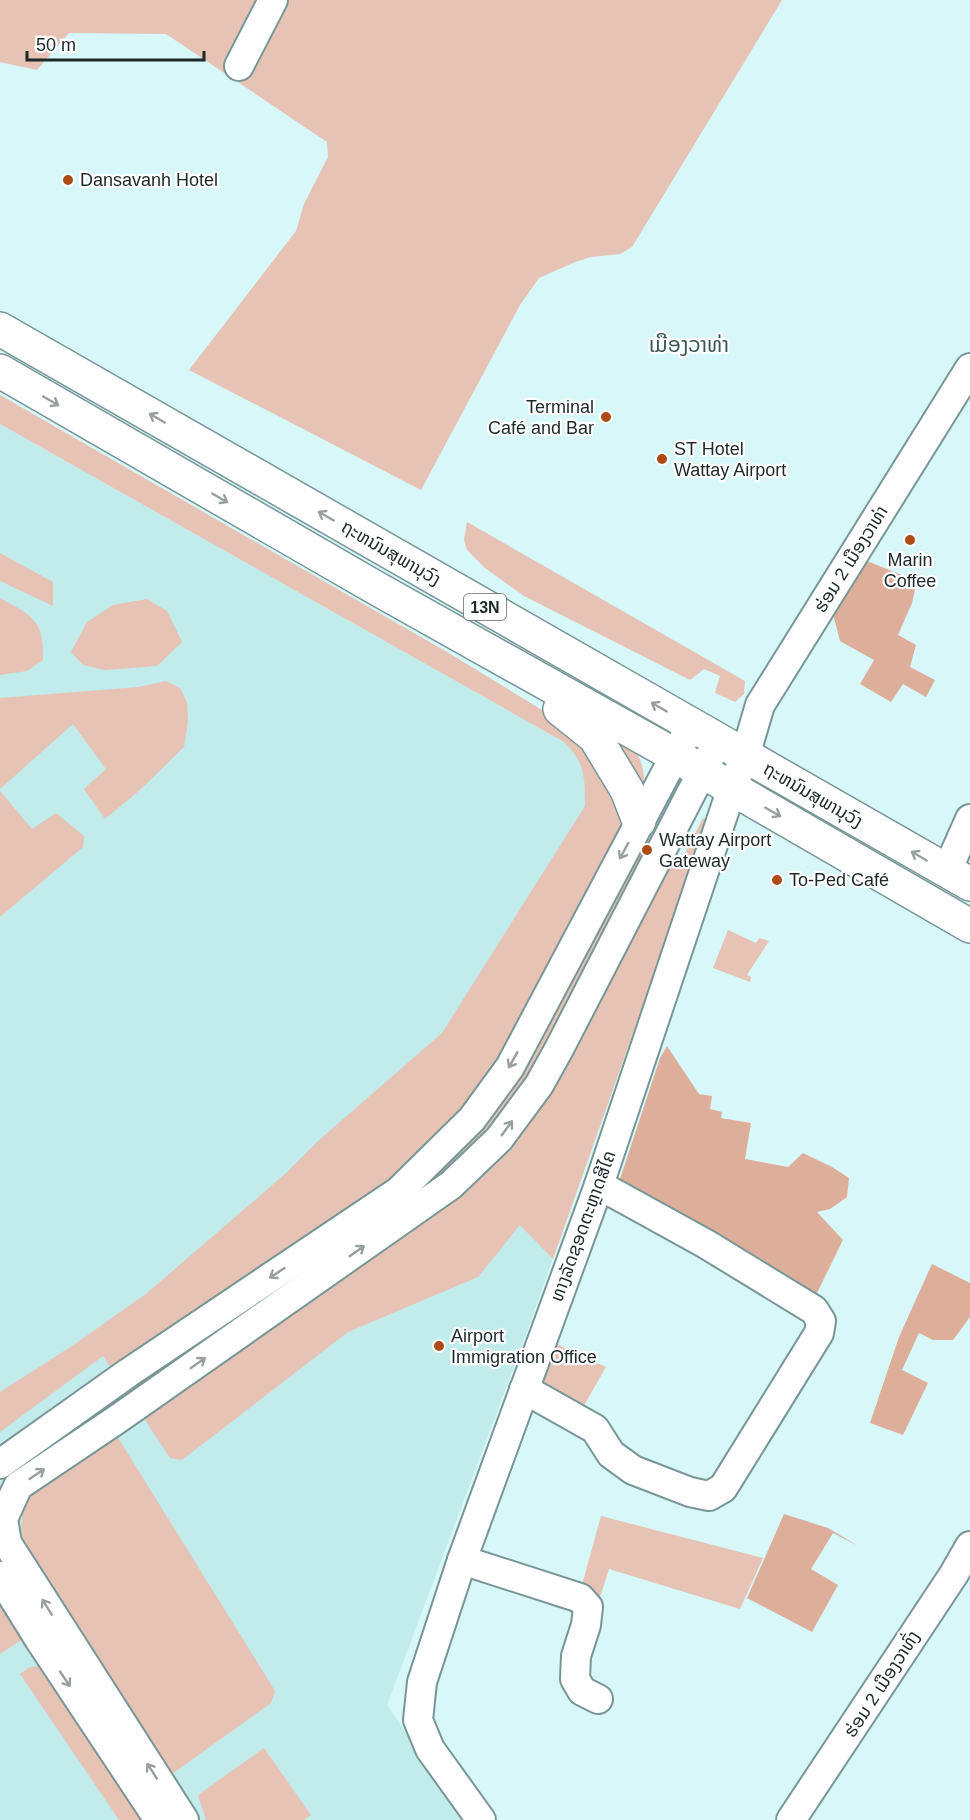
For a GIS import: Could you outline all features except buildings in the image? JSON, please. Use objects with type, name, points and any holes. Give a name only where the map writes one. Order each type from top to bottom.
[{"type":"highway","name":"ຖະຫນົນສຸພານຸວົງ","points":[[0,329],[958,878]]},
{"type":"highway","name":"ຖະຫນົນສຸພານຸວົງ","points":[[0,371],[376,588],[689,763],[970,926]]},
{"type":"highway","points":[[376,588],[406,616],[549,700],[595,737],[627,790],[639,820]]},
{"type":"street","points":[[239,66],[273,0]]},
{"type":"street","name":"ຮ່ອມ 2 ເມືອງວາທ່າ","points":[[718,741],[760,705],[970,368]]},
{"type":"street","points":[[184,1820],[7,1543],[3,1519],[18,1486],[119,1418],[392,1211],[399,1191],[472,1119],[510,1067],[639,820],[689,763],[718,741]]},
{"type":"street","name":"ທາງລັດຊອດຕະຫຼາດສີໄຄ","points":[[481,1820],[430,1749],[418,1720],[422,1682],[462,1560],[599,1185],[732,788],[718,741]]},
{"type":"street","points":[[0,1464],[100,1393],[392,1211],[451,1185],[499,1139],[539,1084],[559,1049],[689,763]]},
{"type":"street","points":[[958,878],[970,819]]},
{"type":"street","points":[[528,1032],[559,1049]]},
{"type":"street","points":[[524,1389],[595,1429],[611,1454],[633,1470],[690,1492],[709,1496],[723,1488],[819,1333],[821,1321],[814,1310],[706,1244],[599,1185]]},
{"type":"street","points":[[100,1393],[119,1418]]},
{"type":"street","name":"ຮ່ອມ 2 ເມືອງວາທົ່ງ","points":[[791,1820],[970,1546]]},
{"type":"street","points":[[462,1560],[580,1598],[588,1608],[586,1625],[576,1656],[575,1679],[582,1691],[598,1699]]},
{"type":"street","points":[[0,1576],[159,1820]]},
{"type":"shaded area","points":[[0,0],[782,0],[632,247],[620,254],[591,257],[575,262],[539,278],[520,305],[421,490],[189,370],[296,231],[304,204],[328,157],[327,142],[166,34],[69,33],[37,70],[0,62]]},
{"type":"shaded area","points":[[0,395],[447,652],[557,719],[593,761],[624,816],[622,825],[683,857],[703,818],[712,822],[679,903],[553,1259],[520,1225],[478,1277],[348,1332],[182,1460],[170,1458],[103,1356],[0,1432],[0,1392],[75,1344],[147,1293],[284,1175],[318,1141],[442,1033],[585,806],[584,779],[576,756],[564,742],[0,424]]},
{"type":"shaded area","points":[[0,424],[564,742],[574,751],[581,763],[585,780],[586,806],[683,857],[703,818],[679,903],[524,1340],[387,1705],[466,1820],[0,1820]]},
{"type":"shaded area","points":[[467,522],[745,681],[744,694],[735,702],[715,693],[720,676],[704,669],[690,680],[524,596],[485,568],[467,550],[464,540]]},
{"type":"shaded area","points":[[0,553],[53,582],[53,606],[0,581]]},
{"type":"shaded area","points":[[867,561],[917,581],[912,603],[898,635],[916,645],[910,667],[935,680],[926,697],[903,684],[891,702],[860,684],[874,660],[840,641],[833,614]]},
{"type":"shaded area","points":[[0,598],[28,615],[39,628],[43,660],[27,671],[0,675]]},
{"type":"shaded area","points":[[147,599],[167,611],[182,642],[157,666],[105,670],[83,665],[71,652],[87,622],[113,605]]},
{"type":"shaded area","points":[[166,681],[180,688],[187,702],[188,722],[184,747],[141,789],[105,819],[84,789],[106,769],[73,724],[0,789],[0,698],[139,687]]},
{"type":"shaded area","points":[[596,729],[626,744],[638,756],[644,776],[644,790]]},
{"type":"shaded area","points":[[0,791],[32,829],[56,813],[84,836],[83,847],[0,917]]},
{"type":"shaded area","points":[[728,930],[756,943],[759,938],[769,941],[747,975],[751,977],[750,982],[713,968]]},
{"type":"shaded area","points":[[667,1046],[699,1094],[712,1096],[710,1109],[722,1112],[721,1118],[751,1123],[745,1159],[788,1167],[803,1153],[849,1178],[847,1197],[830,1209],[817,1212],[843,1240],[814,1299],[763,1262],[706,1239],[616,1191],[660,1058]]},
{"type":"shaded area","points":[[932,1264],[970,1283],[970,1317],[953,1340],[933,1340],[919,1333],[902,1370],[928,1383],[903,1435],[870,1423],[899,1337]]},
{"type":"shaded area","points":[[555,1343],[606,1367],[574,1423],[534,1397]]},
{"type":"shaded area","points":[[117,1436],[275,1691],[271,1703],[172,1774],[25,1546],[22,1534],[23,1511],[34,1493]]},
{"type":"shaded area","points":[[784,1514],[828,1528],[858,1546],[833,1533],[811,1569],[838,1585],[812,1632],[747,1598]]},
{"type":"shaded area","points":[[601,1516],[763,1558],[740,1609],[609,1569],[599,1600],[580,1592]]},
{"type":"shaded area","points":[[0,1600],[26,1637],[0,1654]]},
{"type":"shaded area","points":[[39,1666],[46,1670],[147,1820],[119,1820],[20,1674],[30,1667]]},
{"type":"shaded area","points":[[264,1748],[311,1815],[304,1820],[206,1820],[198,1795]]},
{"type":"place","name":"Dansavanh Hotel","points":[[68,180]]},
{"type":"place","name":"Terminal Café and Bar","points":[[606,417]]},
{"type":"place","name":"ST Hotel Wattay Airport","points":[[662,459]]},
{"type":"place","name":"Marin Coffee","points":[[910,540]]},
{"type":"place","name":"Wattay Airport Gateway","points":[[647,850]]},
{"type":"place","name":"To-Ped Café","points":[[777,880]]},
{"type":"place","name":"Airport Immigration Office","points":[[439,1346]]},
{"type":"district","name":"ເມືອງວາທ່າ","points":[[689,344]]}]
